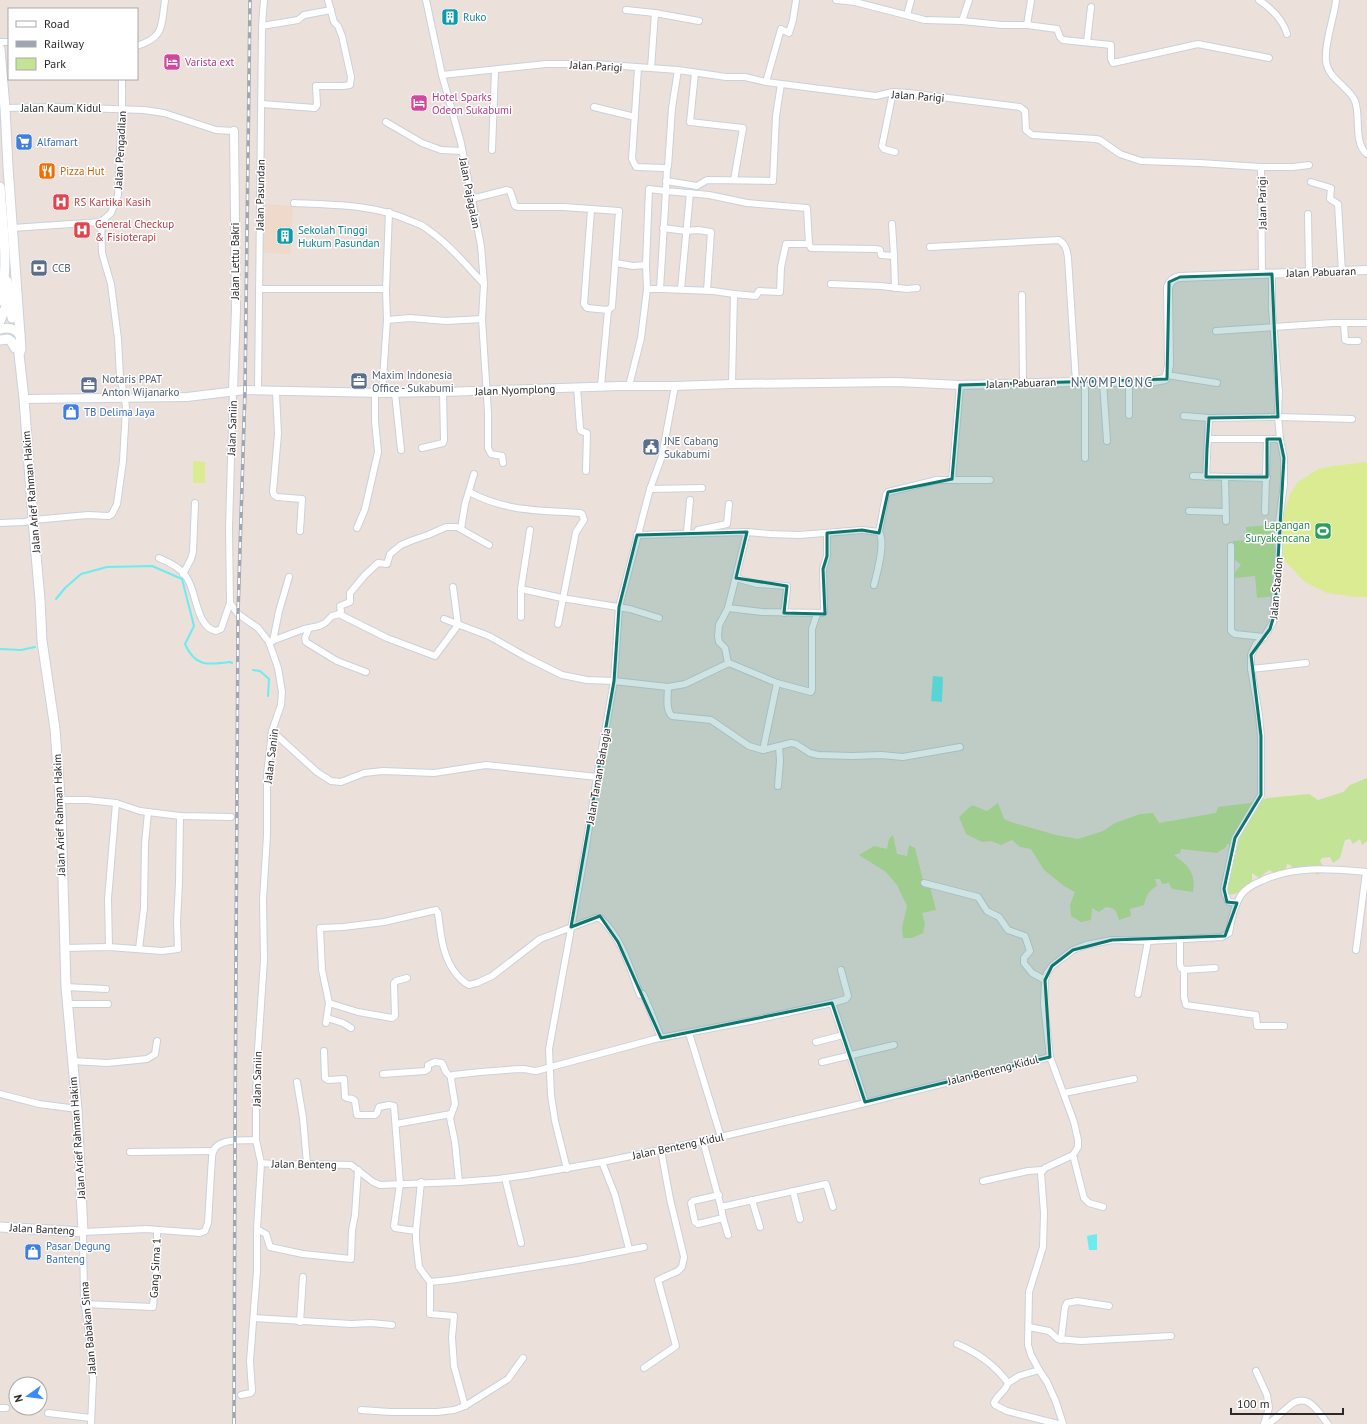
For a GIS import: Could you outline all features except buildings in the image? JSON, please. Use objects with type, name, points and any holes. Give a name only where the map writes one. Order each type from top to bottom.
[{"type":"main road","points":[[0,49],[5,108],[6,202],[3,291],[0,300]]},
{"type":"main road","points":[[0,187],[6,202],[12,228],[17,332]]},
{"type":"main road","points":[[0,321],[10,298],[15,268]]},
{"type":"main road","points":[[4,270],[17,332]]},
{"type":"main road","points":[[0,329],[17,332]]},
{"type":"main road","name":"Jalan Arief Rahman Hakim","points":[[17,332],[17,351],[24,399],[40,592],[42,641],[55,729],[60,800],[66,987],[77,1109],[83,1232]]},
{"type":"main road","points":[[0,340],[8,339],[12,341],[17,351]]},
{"type":"main road","name":"Jalan Banteng","points":[[0,1227],[83,1232]]},
{"type":"street","points":[[138,46],[149,42],[160,33],[165,0]]},
{"type":"street","name":"Jalan Pasundan","points":[[258,390],[262,26],[264,0]]},
{"type":"street","points":[[262,104],[314,108],[317,105],[316,86],[350,85],[351,77],[342,36],[338,26],[334,22],[328,0]]},
{"type":"street","name":"Jalan Pajagalan","points":[[426,0],[442,75],[462,151],[481,246],[484,284],[482,319],[487,390],[488,448],[491,454],[502,456],[503,463]]},
{"type":"street","points":[[766,82],[781,29],[789,33],[793,20],[796,0]]},
{"type":"street","points":[[836,0],[864,2],[925,20],[962,21],[1002,25],[1027,25],[1057,29],[1063,40],[1112,45],[1111,59],[1113,63],[1198,44],[1269,58]]},
{"type":"street","points":[[907,15],[911,0]]},
{"type":"street","points":[[962,21],[969,0]]},
{"type":"street","points":[[1027,25],[1031,0]]},
{"type":"street","points":[[1259,0],[1282,20],[1287,34]]},
{"type":"street","points":[[1336,0],[1328,40],[1327,64],[1332,74],[1355,102],[1360,144],[1362,150],[1367,154]]},
{"type":"street","points":[[1086,42],[1091,7]]},
{"type":"street","points":[[262,26],[298,20],[304,15],[331,10]]},
{"type":"street","points":[[626,10],[654,13],[699,21]]},
{"type":"street","points":[[651,68],[654,13]]},
{"type":"street","name":"Jalan Parigi","points":[[442,75],[546,64],[588,64],[678,70],[726,77],[745,77],[766,82],[876,96],[893,92],[1020,107],[1025,111],[1026,130],[1032,135],[1100,140],[1120,154],[1141,161],[1234,165],[1261,170],[1262,275]]},
{"type":"street","points":[[638,68],[632,159],[633,164],[640,168],[667,168]]},
{"type":"street","points":[[492,150],[495,70]]},
{"type":"street","points":[[660,288],[667,168],[670,164],[671,116],[678,70]]},
{"type":"street","points":[[695,73],[690,122],[743,128],[734,180]]},
{"type":"street","name":"Jalan Pengadilan","points":[[101,222],[111,213],[118,195],[122,80]]},
{"type":"street","points":[[666,181],[697,186],[707,180],[773,181],[776,116],[782,84]]},
{"type":"street","points":[[893,92],[882,146],[884,149],[895,152]]},
{"type":"street","name":"Jalan Kaum Kidul","points":[[5,108],[52,106],[122,108],[164,113],[216,130],[234,131]]},
{"type":"street","points":[[594,107],[635,118]]},
{"type":"street","points":[[386,122],[428,145],[441,150],[462,151]]},
{"type":"street","name":"Jalan Lettu Bakri","points":[[233,391],[236,281],[234,131]]},
{"type":"street","points":[[1261,170],[1309,165]]},
{"type":"street","points":[[1311,182],[1331,188],[1330,199],[1338,204],[1342,272]]},
{"type":"street","points":[[629,386],[641,338],[647,289],[646,265],[649,189],[690,192],[747,203],[807,208],[809,244],[811,248],[876,249],[880,250],[880,255],[882,256],[894,256]]},
{"type":"street","points":[[471,199],[507,190],[512,194],[515,206],[564,207],[619,211],[612,307],[608,310],[601,386]]},
{"type":"street","points":[[681,289],[690,192]]},
{"type":"street","points":[[294,203],[346,206],[389,212],[427,228],[449,247],[484,284]]},
{"type":"street","points":[[591,210],[584,304],[587,308],[608,310]]},
{"type":"street","points":[[357,528],[365,509],[378,452],[375,421],[387,320],[386,289],[389,212]]},
{"type":"street","points":[[1308,214],[1310,272]]},
{"type":"street","points":[[0,523],[25,522],[88,515],[104,517],[112,514],[117,504],[123,461],[126,412],[125,398],[120,378],[118,339],[111,284],[102,253],[101,222],[12,228]]},
{"type":"street","points":[[892,224],[895,288]]},
{"type":"street","points":[[663,228],[710,232],[707,290]]},
{"type":"street","points":[[930,247],[1059,240],[1063,243],[1066,248],[1068,258],[1076,382]]},
{"type":"street","points":[[647,289],[660,288],[707,290],[756,296],[759,291],[780,292],[781,267],[786,244],[809,244]]},
{"type":"street","points":[[616,263],[633,266],[646,265]]},
{"type":"street","name":"Jalan Pabuaran","points":[[675,386],[896,382],[960,385],[1129,382],[1160,380],[1165,379],[1169,365],[1168,287],[1169,282],[1175,278],[1367,270]]},
{"type":"street","name":"Jalan Stadion","points":[[1237,902],[1229,902],[1224,889],[1235,838],[1261,795],[1261,736],[1251,655],[1256,644],[1264,637],[1273,622],[1276,605],[1279,551],[1278,529],[1284,477],[1284,458],[1280,439],[1278,417],[1279,392],[1274,328],[1272,274]]},
{"type":"street","points":[[831,284],[917,288]]},
{"type":"street","points":[[259,289],[386,289]]},
{"type":"street","points":[[732,384],[734,294]]},
{"type":"street","points":[[1022,295],[1023,383]]},
{"type":"street","points":[[387,320],[410,318],[446,321],[482,319]]},
{"type":"street","points":[[1344,323],[1346,340],[1358,342]]},
{"type":"street","points":[[1216,331],[1344,323],[1367,323]]},
{"type":"street","points":[[1167,375],[1217,383]]},
{"type":"street","points":[[1085,382],[1085,458]]},
{"type":"street","points":[[1103,382],[1107,441]]},
{"type":"street","points":[[1129,382],[1129,415]]},
{"type":"street","points":[[952,480],[960,385]]},
{"type":"street","name":"Jalan Nyomplong","points":[[258,390],[276,392],[395,393],[601,386],[675,386]]},
{"type":"street","name":"Jalan Taman Bahagia","points":[[567,1169],[555,1121],[551,1095],[549,1048],[585,852],[614,681],[619,607],[650,489],[662,456],[675,386]]},
{"type":"street","points":[[578,387],[580,428],[581,431],[587,433],[586,471]]},
{"type":"street","points":[[24,399],[187,397],[233,391],[258,390]]},
{"type":"street","name":"Jalan Saniin","points":[[233,391],[229,528],[230,603],[238,614],[258,628],[271,641],[282,692],[281,705],[272,731],[267,774],[267,835],[263,900],[264,960],[258,1050],[256,1140]]},
{"type":"street","points":[[276,392],[278,434],[273,492],[277,497],[302,499],[300,531]]},
{"type":"street","points":[[422,448],[443,443],[442,392]]},
{"type":"street","points":[[395,393],[401,450]]},
{"type":"street","points":[[1184,416],[1209,418],[1278,417],[1352,419]]},
{"type":"street","points":[[1206,476],[1209,418]]},
{"type":"street","points":[[1265,512],[1268,438]]},
{"type":"street","points":[[1208,439],[1280,439]]},
{"type":"street","points":[[461,529],[474,474]]},
{"type":"street","points":[[1193,476],[1267,478]]},
{"type":"street","points":[[1225,477],[1226,521]]},
{"type":"street","points":[[874,585],[880,556],[881,541],[879,532],[888,492],[937,480],[990,480]]},
{"type":"street","points":[[650,489],[702,488]]},
{"type":"street","points":[[469,492],[493,503],[508,507],[536,511],[582,514],[584,520],[576,532],[558,624]]},
{"type":"street","points":[[687,532],[690,500]]},
{"type":"street","points":[[184,574],[193,552],[195,503]]},
{"type":"street","points":[[638,534],[687,532],[723,526],[728,524],[729,504]]},
{"type":"street","points":[[1189,511],[1225,512]]},
{"type":"street","points":[[339,614],[340,606],[350,602],[350,594],[361,579],[378,563],[387,564],[390,554],[401,545],[446,527],[454,526],[489,545]]},
{"type":"street","points":[[521,616],[521,589],[530,530]]},
{"type":"street","points":[[638,534],[747,532],[799,535],[862,530],[879,532]]},
{"type":"street","points":[[728,663],[725,648],[719,642],[719,625],[728,608],[747,532]]},
{"type":"street","points":[[728,608],[762,612],[823,613],[823,569],[827,556],[827,533]]},
{"type":"street","points":[[1231,546],[1231,631],[1235,634],[1264,637]]},
{"type":"street","points":[[159,558],[175,566],[184,574],[190,585],[203,622],[208,628],[216,631],[221,630],[230,603]]},
{"type":"street","points":[[271,641],[289,577]]},
{"type":"street","points":[[736,578],[757,584],[786,586],[787,590],[784,613]]},
{"type":"street","points":[[271,641],[322,625],[332,616],[339,614],[387,638],[435,656],[458,625],[453,587]]},
{"type":"street","points":[[521,589],[562,598],[630,609],[659,618]]},
{"type":"street","points":[[444,619],[489,636],[562,675],[587,680],[614,681],[668,687],[685,684],[728,663],[777,683],[812,692],[812,629],[817,614]]},
{"type":"street","points":[[309,628],[305,638],[306,642],[336,661],[366,672]]},
{"type":"street","points":[[1252,669],[1306,663]]},
{"type":"street","points":[[763,750],[777,683]]},
{"type":"street","points":[[668,687],[668,710],[672,716],[711,720],[749,746],[763,750],[793,744],[810,753],[818,755],[881,755],[903,758],[917,754],[960,747]]},
{"type":"street","points":[[272,731],[317,772],[331,781],[341,782],[364,773],[383,771],[434,773],[486,765],[597,777]]},
{"type":"street","points":[[778,786],[780,772],[779,746]]},
{"type":"street","points":[[60,800],[87,800],[116,803],[148,812],[180,816],[231,817]]},
{"type":"street","points":[[110,947],[108,899],[116,803]]},
{"type":"street","points":[[139,949],[144,908],[145,844],[148,812]]},
{"type":"street","points":[[64,948],[110,947],[162,951],[178,949],[177,922],[180,816]]},
{"type":"street","name":"Jalan Benteng Kidul","points":[[567,1169],[721,1137],[1050,1056],[1044,1004],[1045,980],[1047,973],[1052,966],[1073,950],[1086,945],[1112,940],[1148,941],[1218,938],[1226,936],[1229,932],[1231,919],[1237,902],[1242,894],[1248,888],[1269,877],[1280,873],[1307,870],[1332,869],[1366,872]]},
{"type":"street","points":[[1356,950],[1366,872]]},
{"type":"street","points":[[924,883],[978,897],[987,911],[999,918],[1008,930],[1025,936],[1030,951],[1024,958],[1024,963],[1032,973],[1045,980]]},
{"type":"street","points":[[351,1028],[343,1023],[327,1021],[330,1003],[322,970],[320,929],[322,927],[343,927],[377,922],[437,910],[444,952],[447,960],[453,970],[469,985],[473,985],[492,976],[536,942],[597,917],[602,919],[613,934],[628,961],[640,995],[643,994],[660,1038]]},
{"type":"street","points":[[1180,939],[1180,966],[1184,970],[1184,1000],[1186,1005],[1256,1015],[1257,1026],[1284,1026]]},
{"type":"street","points":[[1138,994],[1148,941]]},
{"type":"street","points":[[1184,970],[1215,968]]},
{"type":"street","points":[[451,1077],[453,1075],[497,1070],[505,1071],[525,1069],[536,1072],[604,1052],[660,1038],[755,1020],[832,1003],[846,999],[848,996],[842,970]]},
{"type":"street","points":[[330,1003],[375,1016],[394,1018],[394,983],[407,978]]},
{"type":"street","points":[[66,987],[106,989]]},
{"type":"street","points":[[832,1003],[865,1102]]},
{"type":"street","points":[[67,1004],[108,1004]]},
{"type":"street","points":[[690,1033],[721,1137]]},
{"type":"street","points":[[816,1042],[843,1035]]},
{"type":"street","points":[[72,1061],[106,1063],[147,1059],[155,1054],[157,1041]]},
{"type":"street","points":[[822,1062],[894,1045]]},
{"type":"street","points":[[324,1052],[325,1078],[328,1080],[344,1079],[345,1097],[355,1101],[357,1115],[375,1115],[379,1107],[393,1105],[395,1109],[400,1184],[394,1227],[416,1231]]},
{"type":"street","points":[[984,1181],[1028,1171],[1042,1170],[1073,1155],[1077,1151],[1078,1140],[1074,1122],[1050,1056]]},
{"type":"street","points":[[383,1074],[425,1071],[428,1070],[428,1065],[435,1062],[442,1063],[446,1072],[451,1077],[455,1104],[450,1118],[455,1142],[459,1182]]},
{"type":"street","points":[[1064,1093],[1134,1079]]},
{"type":"street","points":[[297,1082],[303,1118],[306,1164]]},
{"type":"street","points":[[0,1094],[39,1104],[77,1109]]},
{"type":"street","points":[[396,1124],[451,1114]]},
{"type":"street","points":[[83,1232],[157,1230],[200,1233],[205,1231],[208,1223],[213,1151],[216,1146],[225,1142],[256,1140]]},
{"type":"street","name":"Jalan Benteng","points":[[256,1140],[261,1163],[283,1165],[351,1165],[377,1184],[459,1182],[505,1178],[567,1169]]},
{"type":"street","points":[[703,1141],[719,1195],[728,1235]]},
{"type":"street","points":[[644,1368],[676,1346],[658,1280],[678,1272],[682,1267],[684,1257],[670,1200],[661,1150]]},
{"type":"street","points":[[130,1152],[213,1151]]},
{"type":"street","points":[[1073,1155],[1084,1198],[1089,1203],[1102,1207]]},
{"type":"street","points":[[602,1162],[615,1195],[628,1250]]},
{"type":"street","points":[[241,1395],[252,1391],[250,1361],[257,1271],[257,1229],[261,1163]]},
{"type":"street","points":[[257,1229],[266,1233],[269,1246],[271,1247],[303,1254],[351,1259],[352,1230],[355,1215],[358,1170]]},
{"type":"street","points":[[1042,1170],[1040,1177],[1044,1213],[1043,1247],[1029,1292],[1029,1350],[1047,1382],[1056,1402],[1063,1424]]},
{"type":"street","points":[[505,1178],[520,1243]]},
{"type":"street","points":[[421,1182],[416,1231],[419,1267],[430,1282],[430,1314],[454,1316],[452,1337],[454,1366],[465,1406]]},
{"type":"street","points":[[721,1207],[826,1184],[833,1206]]},
{"type":"street","points":[[793,1191],[800,1219]]},
{"type":"street","points":[[719,1195],[693,1201],[691,1206],[696,1224],[724,1218]]},
{"type":"street","points":[[752,1200],[760,1227]]},
{"type":"street","name":"Gang Sirna 1","points":[[84,1304],[124,1305],[147,1308],[153,1307],[157,1262],[157,1230]]},
{"type":"street","name":"Jalan Babakan Sirna","points":[[83,1232],[84,1304],[92,1363],[93,1384],[91,1421]]},
{"type":"street","points":[[430,1282],[563,1263],[644,1247]]},
{"type":"street","points":[[300,1322],[303,1277]]},
{"type":"street","points":[[1061,1340],[1065,1307],[1067,1303],[1077,1301],[1109,1306]]},
{"type":"street","points":[[254,1318],[300,1322],[351,1324],[371,1323],[392,1326]]},
{"type":"street","points":[[1029,1327],[1049,1331],[1061,1340],[1095,1341],[1172,1336]]},
{"type":"street","points":[[957,1344],[977,1354],[985,1360],[998,1371],[1008,1383]]},
{"type":"street","points":[[361,1410],[390,1412],[437,1412],[454,1410],[465,1406],[508,1379],[523,1358]]},
{"type":"street","points":[[1039,1370],[1019,1376],[1008,1383],[994,1403],[1007,1411],[1058,1424]]},
{"type":"street","points":[[1256,1371],[1267,1395],[1269,1408],[1264,1424]]},
{"type":"street","points":[[1267,1424],[1277,1417],[1289,1405],[1299,1400],[1305,1400],[1314,1406],[1328,1424]]},
{"type":"street","points":[[48,1413],[91,1421]]},
{"type":"highlighted area","points":[[1272,274],[1278,417],[1209,418],[1206,477],[1267,477],[1267,439],[1280,439],[1284,458],[1275,612],[1270,629],[1251,655],[1261,736],[1261,795],[1235,838],[1224,889],[1227,902],[1237,903],[1225,936],[1112,940],[1073,950],[1052,966],[1045,980],[1050,1057],[865,1102],[832,1003],[661,1038],[618,942],[600,916],[571,927],[614,681],[619,607],[637,535],[747,532],[736,578],[787,586],[784,613],[825,614],[823,569],[827,556],[827,533],[862,530],[879,533],[888,492],[952,479],[960,385],[1167,379],[1169,282],[1180,277]]},
{"type":"shaded area","points":[[264,204],[293,206],[291,254],[261,253]]},
{"type":"green space","points":[[193,461],[205,462],[205,483],[193,483]]},
{"type":"green space","name":"Lapangan Suryakencana","points":[[1367,462],[1367,597],[1327,593],[1305,582],[1285,561],[1281,547],[1280,526],[1290,494],[1298,482],[1318,469]]},
{"type":"green space","points":[[1273,525],[1278,596],[1257,598],[1255,576],[1235,578],[1235,572],[1241,565],[1234,559],[1233,541],[1247,540],[1246,527]]},
{"type":"green space","points":[[1367,778],[1367,841],[1362,845],[1360,839],[1353,844],[1350,839],[1345,840],[1340,858],[1333,863],[1330,857],[1322,858],[1320,861],[1323,866],[1318,875],[1305,867],[1298,867],[1293,874],[1291,865],[1287,864],[1286,868],[1288,875],[1282,877],[1269,870],[1259,878],[1252,873],[1252,883],[1235,894],[1226,895],[1229,844],[1217,853],[1181,849],[1180,853],[1174,855],[1190,870],[1194,885],[1193,892],[1172,889],[1169,883],[1162,884],[1160,879],[1155,879],[1157,886],[1148,894],[1144,905],[1130,909],[1131,916],[1119,920],[1115,910],[1106,907],[1099,912],[1092,908],[1091,920],[1081,922],[1071,916],[1070,905],[1075,892],[1064,886],[1044,870],[1031,849],[1020,847],[1012,840],[1001,845],[991,841],[982,842],[966,834],[959,817],[972,805],[987,811],[998,803],[1004,819],[1056,835],[1078,839],[1103,831],[1115,823],[1140,814],[1153,813],[1159,823],[1216,813],[1218,807],[1250,803],[1268,798],[1309,794],[1318,800],[1343,792],[1350,785]]},
{"type":"green space","points":[[893,835],[897,854],[907,856],[909,845],[915,848],[925,888],[930,887],[936,910],[922,913],[925,924],[923,933],[912,938],[903,938],[902,928],[907,906],[897,885],[886,872],[859,855],[874,846],[887,849],[889,839]]},
{"type":"water","points":[[933,676],[943,677],[942,702],[931,701]]},
{"type":"water","points":[[1097,1234],[1097,1250],[1089,1250],[1087,1236]]},
{"type":"waterway","points":[[56,599],[65,588],[81,574],[107,567],[152,566],[182,579],[194,626],[185,644],[193,657],[198,661],[209,664],[232,663]]},
{"type":"waterway","points":[[0,649],[21,650],[35,647]]},
{"type":"waterway","points":[[253,670],[260,671],[269,679],[268,696]]},
{"type":"railway","points":[[234,1424],[238,614],[245,390],[250,0]]},
{"type":"place","name":"Ruko","points":[[450,17]]},
{"type":"place","name":"Varista ext","points":[[172,62]]},
{"type":"place","name":"Hotel Sparks Odeon Sukabumi","points":[[419,103]]},
{"type":"place","name":"Alfamart","points":[[24,142]]},
{"type":"place","name":"Pizza Hut","points":[[47,171]]},
{"type":"place","name":"RS Kartika Kasih","points":[[61,202]]},
{"type":"place","name":"General Checkup & Fisioterapi","points":[[82,230]]},
{"type":"place","name":"Sekolah Tinggi Hukum Pasundan","points":[[285,236]]},
{"type":"place","name":"CCB","points":[[39,268]]},
{"type":"place","name":"Maxim Indonesia Office - Sukabumi","points":[[359,381]]},
{"type":"place","name":"Notaris PPAT Anton Wijanarko","points":[[89,385]]},
{"type":"place","name":"TB Delima Jaya","points":[[71,412]]},
{"type":"place","name":"JNE Cabang Sukabumi","points":[[651,447]]},
{"type":"place","name":"Lapangan Suryakencana","points":[[1323,531]]},
{"type":"place","name":"Pasar Degung Banteng","points":[[33,1252]]},
{"type":"district","name":"NYOMPLONG","points":[[1112,382]]}]
